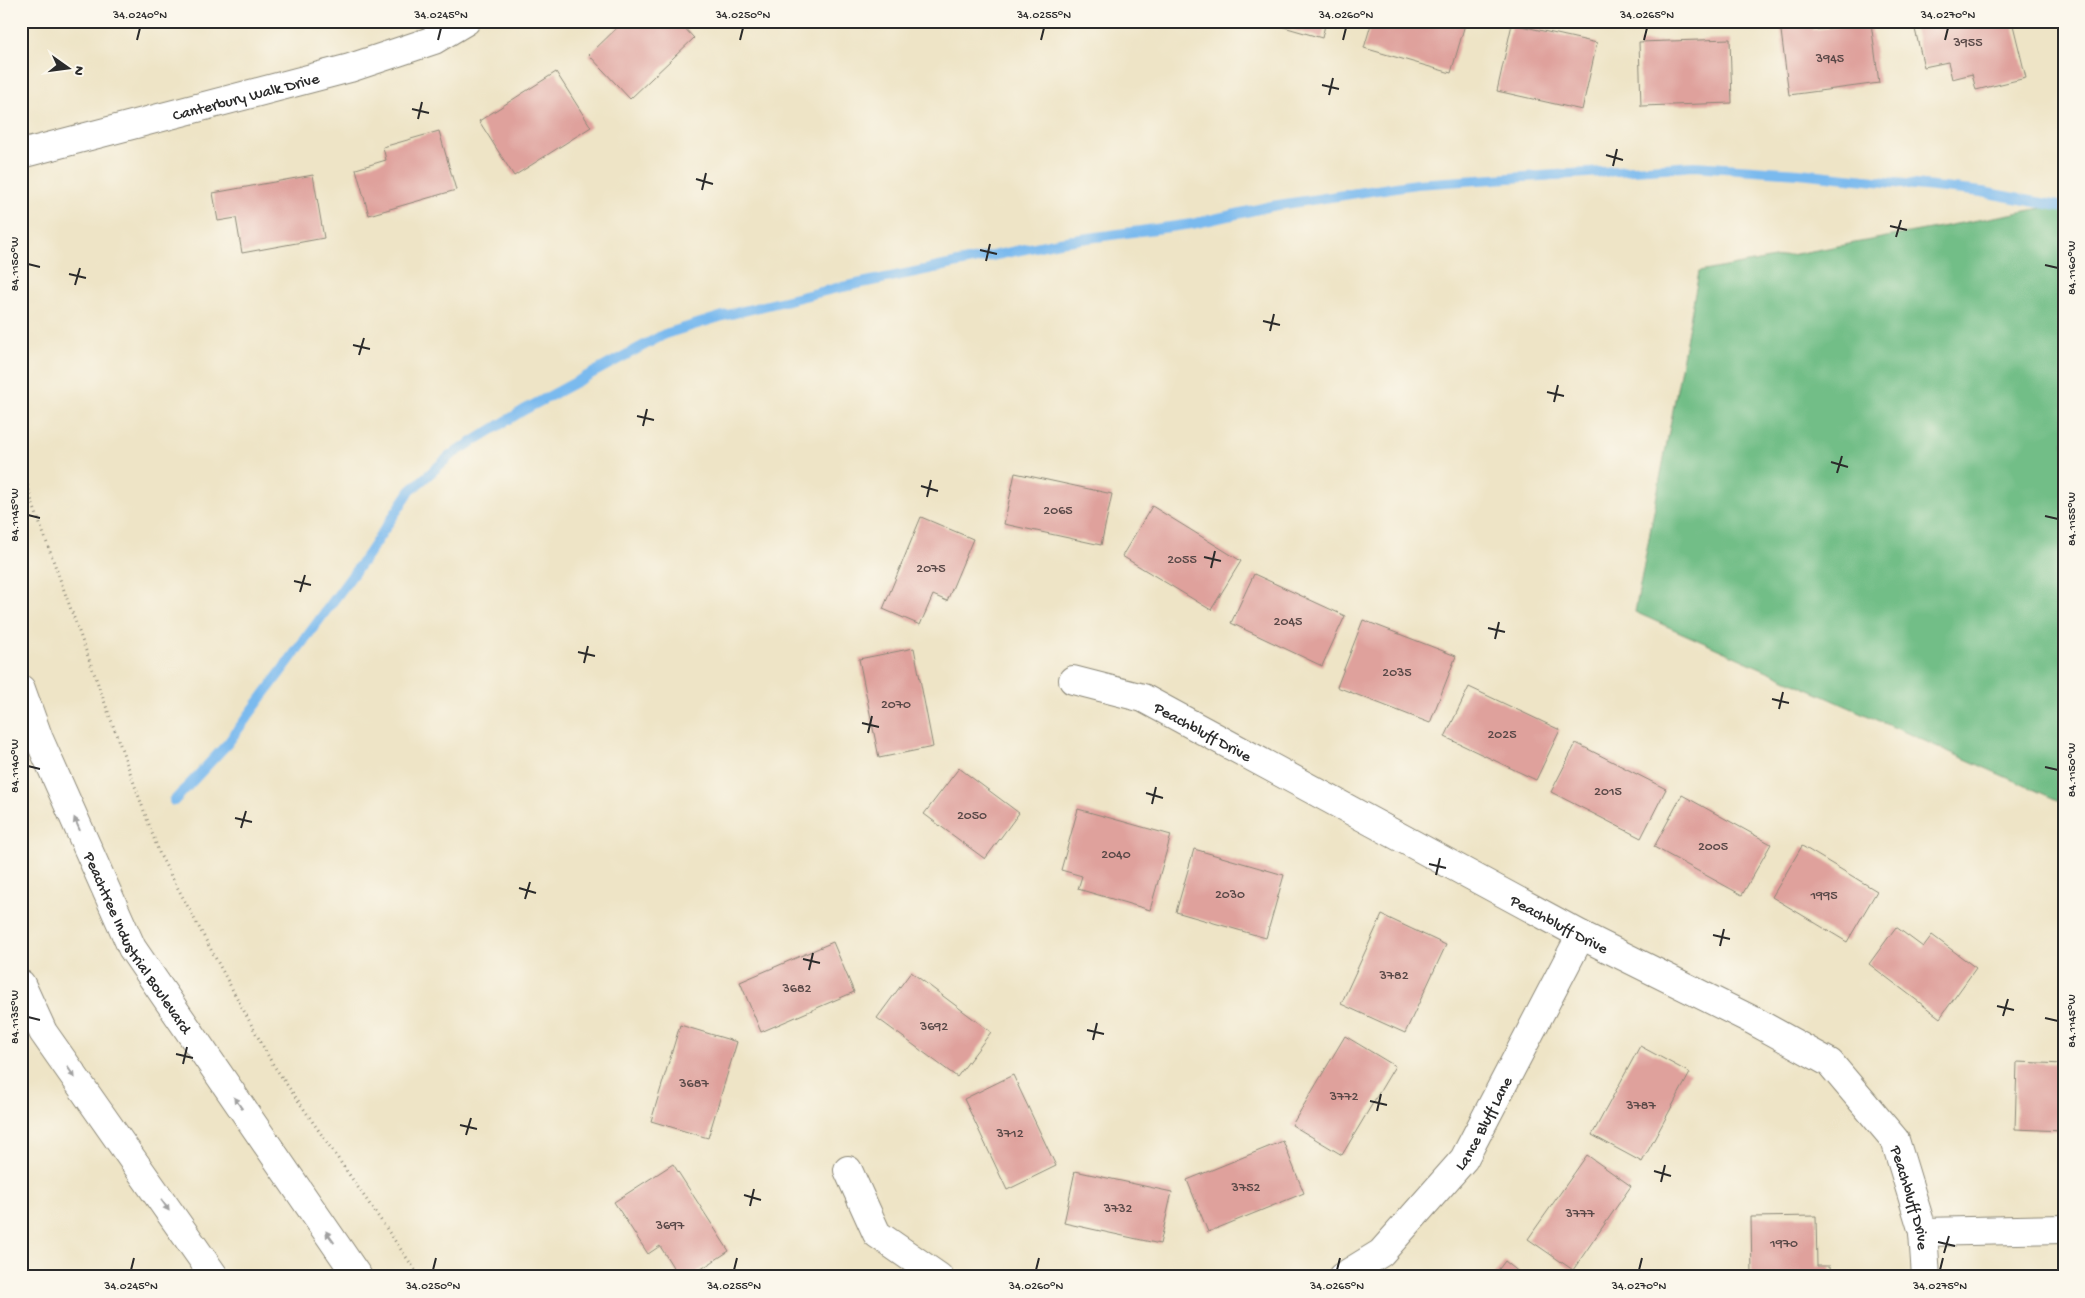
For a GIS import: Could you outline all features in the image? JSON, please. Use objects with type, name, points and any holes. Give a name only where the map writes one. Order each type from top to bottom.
[{"type":"main road","name":"Canterbury Walk Drive","points":[[21,154],[350,68],[434,40],[466,21]]},
{"type":"main road","name":"Peachbluff Drive","points":[[1072,680],[1143,698],[1580,935],[1754,1022],[1830,1063],[1895,1140],[1923,1232],[1926,1277]]},
{"type":"main road","name":"Peachtree Industrial Boulevard","points":[[21,689],[40,739],[132,948],[358,1277]]},
{"type":"main road","name":"Lance Bluff Lane","points":[[1342,1277],[1381,1253],[1464,1158],[1580,935]]},
{"type":"main road","points":[[21,984],[44,1032],[215,1277]]},
{"type":"main road","points":[[848,1170],[877,1234],[939,1277]]},
{"type":"main road","points":[[1923,1232],[2064,1229]]},
{"type":"path","points":[[21,461],[32,502],[160,856],[272,1063],[420,1277]]},
{"type":"green space","points":[[2064,204],[2064,803],[1635,612],[1699,272]]},
{"type":"building","points":[[624,21],[678,21],[694,38],[630,99],[589,55]]},
{"type":"building","points":[[1263,21],[1326,21],[1322,38]]},
{"type":"building","points":[[1372,21],[1466,21],[1451,73],[1364,48]]},
{"type":"building","points":[[1811,21],[1812,30],[1871,23],[1879,83],[1789,95],[1780,23]]},
{"type":"building","points":[[1913,21],[2012,21],[2026,78],[1976,90],[1972,74],[1952,79],[1948,62],[1924,67]]},
{"type":"building","points":[[1512,24],[1597,43],[1582,110],[1497,91]]},
{"type":"building","points":[[1730,39],[1732,103],[1641,106],[1639,42]]},
{"type":"building","points":[[556,72],[591,127],[514,176],[479,121]]},
{"type":"building","points":[[439,131],[456,190],[369,215],[356,169],[386,160],[383,147]]},
{"type":"building","points":[[313,175],[324,238],[242,253],[236,218],[218,221],[213,193]]},
{"type":"building","points":[[1015,473],[1112,494],[1101,545],[1004,524]]},
{"type":"building","points":[[1152,506],[1241,561],[1211,610],[1122,556]]},
{"type":"building","points":[[921,517],[973,539],[947,601],[933,595],[920,625],[883,609]]},
{"type":"building","points":[[1254,574],[1345,616],[1322,666],[1231,623]]},
{"type":"building","points":[[1363,620],[1456,656],[1430,723],[1337,687]]},
{"type":"building","points":[[914,648],[933,747],[879,758],[859,659]]},
{"type":"building","points":[[1469,687],[1560,730],[1536,780],[1445,737]]},
{"type":"building","points":[[1576,743],[1666,789],[1641,838],[1551,792]]},
{"type":"building","points":[[959,768],[1019,813],[985,859],[924,814]]},
{"type":"building","points":[[1682,795],[1771,844],[1742,895],[1654,847]]},
{"type":"building","points":[[1078,809],[1171,835],[1150,910],[1078,889],[1082,876],[1061,870]]},
{"type":"building","points":[[1802,846],[1877,891],[1847,942],[1772,897]]},
{"type":"building","points":[[1194,849],[1284,875],[1266,938],[1176,912]]},
{"type":"building","points":[[1382,915],[1446,945],[1405,1033],[1341,1004]]},
{"type":"building","points":[[1896,927],[1923,947],[1932,935],[1976,968],[1940,1018],[1869,964]]},
{"type":"building","points":[[833,942],[854,992],[761,1032],[740,982]]},
{"type":"building","points":[[911,972],[991,1032],[957,1077],[877,1018]]},
{"type":"building","points":[[680,1025],[737,1042],[708,1138],[651,1121]]},
{"type":"building","points":[[1345,1036],[1395,1066],[1342,1155],[1292,1125]]},
{"type":"building","points":[[1640,1046],[1690,1073],[1642,1162],[1592,1135]]},
{"type":"building","points":[[2017,1062],[2064,1064],[2064,1131],[2015,1129]]},
{"type":"building","points":[[1013,1075],[1056,1166],[1007,1190],[964,1099]]},
{"type":"building","points":[[1283,1141],[1304,1193],[1208,1232],[1187,1180]]},
{"type":"building","points":[[1587,1155],[1631,1186],[1573,1270],[1528,1239]]},
{"type":"building","points":[[673,1164],[729,1251],[689,1277],[679,1277],[660,1246],[648,1254],[614,1202]]},
{"type":"building","points":[[1075,1171],[1172,1192],[1160,1244],[1064,1223]]},
{"type":"building","points":[[1816,1216],[1817,1266],[1830,1266],[1831,1277],[1752,1277],[1751,1217]]},
{"type":"building","points":[[1505,1261],[1525,1277],[1493,1277]]},
{"type":"waterway","points":[[174,801],[228,743],[368,554],[410,491],[451,455],[524,410],[665,334],[723,316],[833,289],[1059,242],[1192,224],[1272,206],[1416,184],[1694,166],[1799,173],[1982,192],[2064,207]]}]
